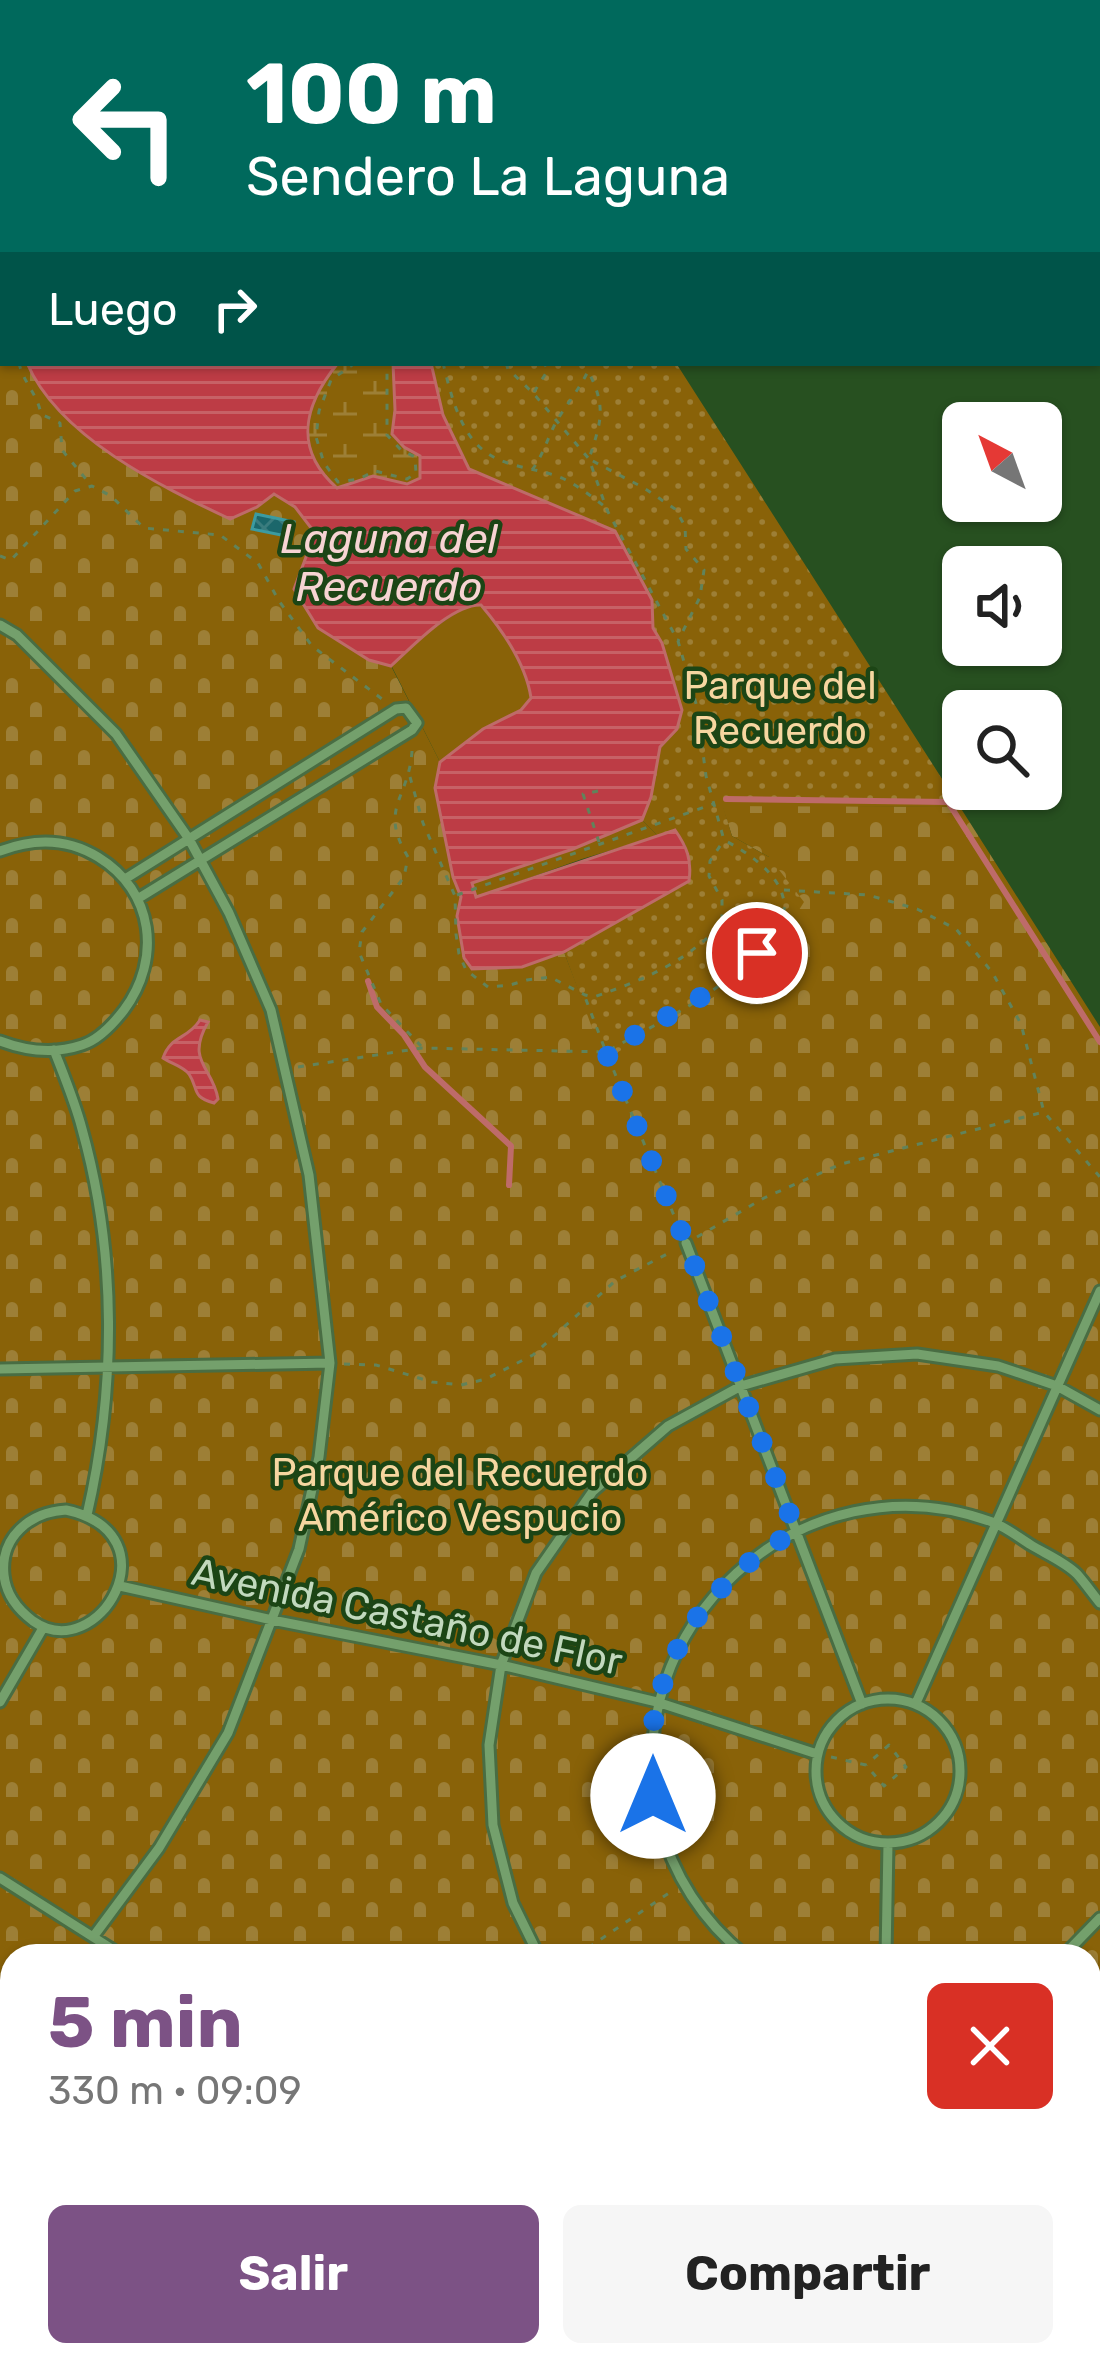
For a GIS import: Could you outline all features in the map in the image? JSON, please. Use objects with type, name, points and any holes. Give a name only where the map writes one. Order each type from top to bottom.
[{"type":"lane","points":[[0,625],[17,635],[116,734],[189,838],[229,913],[271,1010],[309,1175],[330,1364],[319,1457],[299,1549],[228,1733],[159,1848],[94,1937]]},
{"type":"lane","points":[[125,879],[396,710],[406,708],[413,714],[412,730],[139,898]]},
{"type":"lane","points":[[0,851],[22,843],[53,841],[84,849],[111,865],[139,898],[146,922],[147,958],[137,993],[116,1022],[86,1044],[22,1049],[0,1041]]},
{"type":"lane","points":[[54,1050],[82,1127],[98,1200],[105,1275],[108,1368],[99,1464],[87,1515]]},
{"type":"lane","points":[[686,1243],[862,1703]]},
{"type":"lane","points":[[916,1703],[1100,1291]]},
{"type":"lane","points":[[533,1944],[513,1903],[494,1825],[489,1745],[501,1665],[536,1573],[593,1491],[668,1426],[741,1386],[835,1359],[917,1354],[998,1366],[1058,1386],[1100,1410]]},
{"type":"lane","points":[[0,1369],[330,1364]]},
{"type":"lane","points":[[731,1944],[682,1884],[664,1841],[653,1796],[651,1749],[657,1702],[673,1655],[698,1613],[731,1576],[796,1531],[863,1510],[914,1506],[996,1523],[1075,1572],[1100,1603]]},
{"type":"lane","points":[[66,1510],[87,1515],[115,1540],[121,1559],[120,1586],[104,1612],[88,1623],[44,1628],[20,1612],[10,1598],[2,1560],[17,1531],[32,1518],[66,1510]]},
{"type":"lane","name":"Avenida Castaño de Flor","points":[[120,1586],[657,1702],[817,1754]]},
{"type":"lane","points":[[0,1702],[44,1628]]},
{"type":"lane","points":[[881,1699],[916,1703],[940,1720],[954,1740],[959,1787],[950,1809],[934,1828],[913,1840],[867,1841],[847,1832],[820,1798],[815,1776],[826,1732],[862,1703],[881,1699]]},
{"type":"lane","points":[[886,1944],[888,1843]]},
{"type":"lane","points":[[0,1878],[105,1944]]},
{"type":"lane","points":[[1075,1944],[1100,1918]]},
{"type":"path","points":[[20,366],[37,395],[41,414],[60,423],[62,450],[92,486],[111,496],[144,528],[220,535],[257,563],[312,646],[396,710]]},
{"type":"path","points":[[351,366],[331,380],[319,411],[316,437],[324,463],[338,482],[375,471],[407,479],[416,473],[415,457],[387,435],[387,366]]},
{"type":"path","points":[[444,366],[451,395],[481,449],[512,465],[562,478],[608,509]]},
{"type":"path","points":[[507,366],[589,459],[675,509],[685,526],[686,549],[704,570],[700,597],[678,640]]},
{"type":"path","points":[[533,394],[548,370],[546,366]]},
{"type":"path","points":[[284,1069],[421,1048],[606,1052],[725,983],[757,953],[783,917],[782,890],[751,854],[724,840],[678,640],[608,509],[589,459],[603,417],[599,392],[586,366]]},
{"type":"path","points":[[532,470],[588,371]]},
{"type":"path","points":[[0,556],[11,560],[75,491],[92,486]]},
{"type":"path","points":[[412,730],[410,777],[423,823],[455,896],[459,954],[466,970],[488,987],[550,977],[594,997],[666,968],[722,924],[722,900],[709,876],[710,861],[724,840]]},
{"type":"path","points":[[410,777],[392,821],[408,857],[404,877],[362,932],[359,952],[380,1004],[421,1048]]},
{"type":"path","points":[[598,791],[583,794],[601,845]]},
{"type":"path","points":[[455,896],[713,804]]},
{"type":"path","points":[[782,890],[868,896],[917,909],[956,929],[992,972],[1021,1024],[1044,1112],[1100,1177]]},
{"type":"path","points":[[585,995],[686,1243]]},
{"type":"path","points":[[330,1364],[376,1365],[432,1382],[486,1379],[533,1355],[615,1281],[764,1198],[842,1164],[1044,1112]]},
{"type":"path","points":[[817,1754],[866,1765],[884,1786],[906,1767],[889,1745],[866,1765]]},
{"type":"path","points":[[594,1944],[682,1884]]},
{"type":"green space","name":"Parque del Recuerdo Américo Vespucio","points":[[0,366],[29,366],[42,390],[87,436],[143,475],[229,519],[274,494],[295,507],[315,532],[369,660],[391,666],[440,762],[435,788],[461,897],[457,916],[472,969],[522,967],[564,952],[605,1059],[769,857],[732,836],[722,805],[962,810],[1100,1027],[1100,1944],[0,1944]]},
{"type":"green space","points":[[336,366],[393,366],[392,433],[420,456],[421,478],[407,484],[373,476],[337,489],[323,474],[309,443],[311,411]]},
{"type":"green space","name":"Parque del Recuerdo","points":[[432,366],[678,366],[942,779],[942,807],[723,806],[732,836],[769,857],[804,902],[789,926],[731,987],[604,1060],[564,952],[689,881],[691,865],[685,844],[658,836],[642,820],[660,747],[677,729],[662,643],[653,628],[652,600],[615,531],[469,469],[443,415]]},
{"type":"green space","points":[[468,605],[481,605],[505,637],[519,660],[531,698],[522,710],[483,729],[440,762],[391,665]]},
{"type":"green space","points":[[642,820],[658,836],[476,897],[471,884]]},
{"type":"water","name":"Laguna del Recuerdo","points":[[29,366],[336,366],[317,395],[308,427],[309,443],[323,473],[337,488],[373,476],[407,484],[420,478],[420,456],[392,434],[393,366],[432,366],[443,415],[469,469],[615,531],[652,600],[653,628],[682,710],[677,729],[660,747],[642,820],[472,883],[476,897],[675,830],[688,854],[689,881],[564,952],[522,967],[472,969],[464,958],[457,916],[461,897],[435,788],[440,762],[483,729],[521,710],[531,698],[519,660],[497,626],[481,605],[470,607],[433,628],[391,666],[369,660],[318,628],[294,589],[315,533],[295,507],[274,494],[230,519],[114,456],[62,414]]},
{"type":"water","points":[[200,1020],[208,1022],[199,1046],[218,1099],[214,1103],[199,1095],[186,1071],[163,1058],[170,1045]]},
{"type":"building","points":[[256,514],[294,522],[291,537],[252,529]]},
{"type":"waterway","points":[[726,799],[948,802],[1100,1042]]},
{"type":"waterway","points":[[368,981],[377,1007],[425,1067],[511,1146],[509,1185]]},
{"type":"route","points":[[653,1796],[651,1749],[657,1702],[673,1655],[698,1613],[731,1576],[796,1531],[686,1243],[606,1052],[725,983],[757,953]]}]
